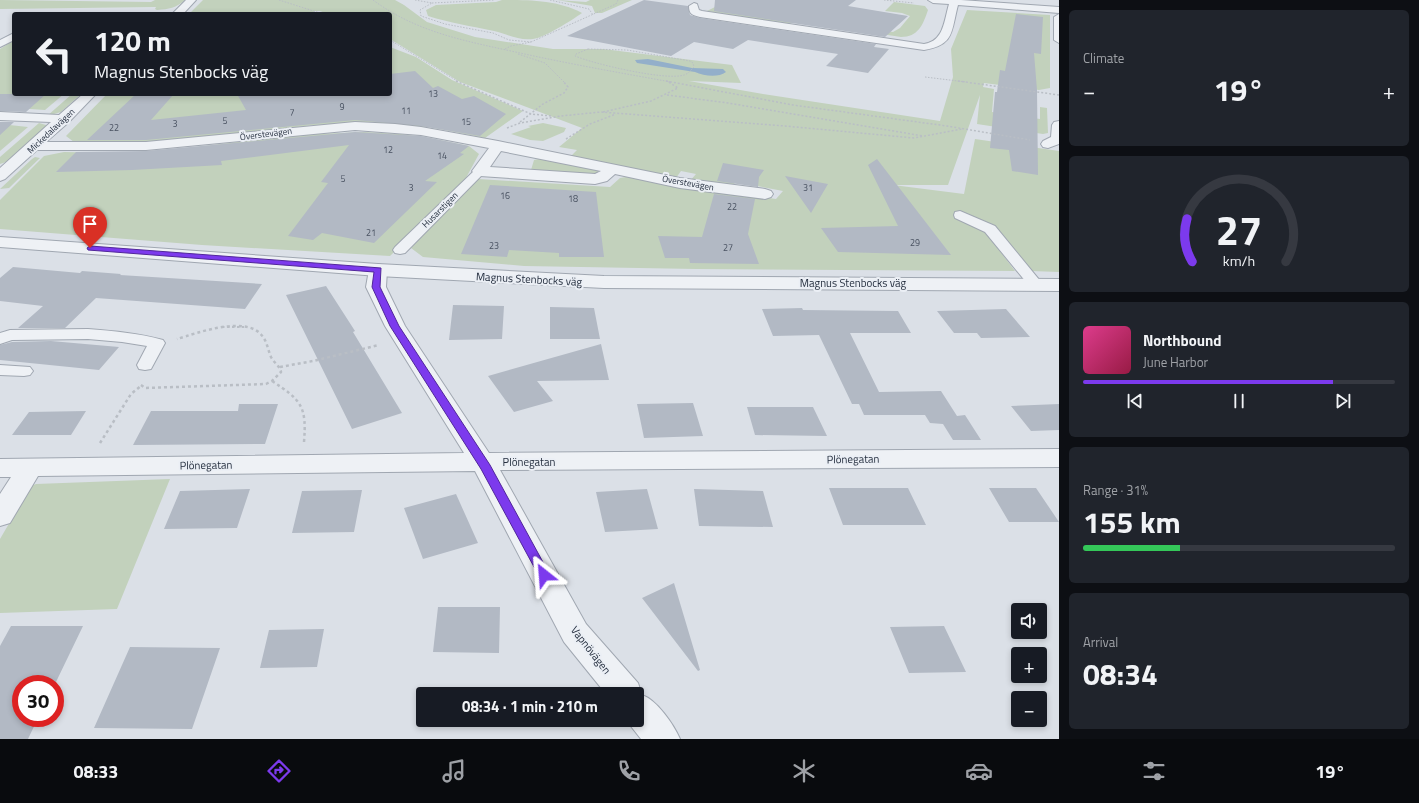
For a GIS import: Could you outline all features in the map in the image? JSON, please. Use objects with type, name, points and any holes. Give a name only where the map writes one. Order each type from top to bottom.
[{"type":"street","points":[[179,12],[191,0]]},
{"type":"street","points":[[934,0],[1059,8]]},
{"type":"street","points":[[694,6],[694,12],[700,14],[924,47],[938,45],[942,41],[949,24],[954,2]]},
{"type":"street","points":[[1059,17],[1059,40]]},
{"type":"street","points":[[0,44],[12,37]]},
{"type":"street","name":"Mickedalavägen","points":[[4,170],[34,146],[88,96]]},
{"type":"street","points":[[0,116],[64,119]]},
{"type":"street","points":[[1048,144],[1058,139],[1059,125]]},
{"type":"street","name":"Överstevägen","points":[[34,146],[146,146],[355,126],[421,131],[707,187],[764,194]]},
{"type":"street","points":[[480,171],[498,145]]},
{"type":"street","points":[[480,171],[595,179],[602,178],[612,169]]},
{"type":"street","name":"Magnus Stenbocks väg","points":[[0,242],[378,270],[604,282],[1059,285]]},
{"type":"street","name":"Vapnövägen","points":[[378,270],[376,287],[395,326],[483,462],[575,633],[620,687]]},
{"type":"street","name":"Plönegatan","points":[[0,468],[483,462],[1059,458]]},
{"type":"street","points":[[0,516],[30,468]]},
{"type":"street","points":[[644,716],[663,739]]},
{"type":"lane","name":"Husarstigen","points":[[400,250],[480,171]]},
{"type":"lane","points":[[960,215],[990,229],[1036,285]]},
{"type":"lane","points":[[0,339],[10,335],[88,334],[157,342],[145,365]]},
{"type":"lane","points":[[0,370],[24,370]]},
{"type":"path","points":[[279,0],[317,12]]},
{"type":"path","points":[[373,0],[389,12]]},
{"type":"path","points":[[415,0],[432,3],[494,0]]},
{"type":"path","points":[[550,0],[589,9],[593,15]]},
{"type":"path","points":[[505,49],[511,46],[531,42],[616,4],[618,0]]},
{"type":"path","points":[[432,3],[420,10],[421,16],[445,24],[493,33],[509,40],[531,42]]},
{"type":"path","points":[[392,14],[409,23],[472,43],[505,49],[577,66],[806,106],[964,128],[1048,144]]},
{"type":"path","points":[[392,41],[454,80],[531,114],[556,117]]},
{"type":"path","points":[[505,49],[545,63],[568,87],[564,93],[543,104],[520,123]]},
{"type":"path","points":[[588,49],[622,49],[690,61],[693,63],[694,67],[690,72],[680,75],[665,75],[599,64],[575,56],[588,49]]},
{"type":"path","points":[[925,77],[1059,95]]},
{"type":"path","points":[[529,121],[601,112],[647,103],[667,95],[678,88],[666,81]]},
{"type":"path","points":[[667,95],[728,103],[925,136]]},
{"type":"path","points":[[601,112],[785,126],[914,138],[964,128]]},
{"type":"path","points":[[561,143],[587,124],[618,114]]},
{"type":"path","points":[[157,342],[179,338],[217,327],[231,325],[244,327],[257,331],[264,337],[276,365],[280,367],[313,361],[383,344]]},
{"type":"path","points":[[145,365],[140,374],[140,383],[145,388],[266,384],[272,381],[281,372],[280,367]]},
{"type":"path","points":[[272,381],[294,396],[302,406],[306,423],[303,446]]},
{"type":"path","points":[[98,448],[131,394],[142,385]]},
{"type":"green space","points":[[0,0],[151,2],[155,0],[185,0],[172,8],[157,10],[155,9],[156,7],[0,9]]},
{"type":"green space","points":[[203,0],[395,0],[427,22],[475,37],[553,49],[603,49],[732,65],[741,83],[689,81],[940,121],[953,77],[951,49],[967,10],[1050,15],[1050,88],[1039,90],[984,83],[983,87],[994,89],[992,112],[1040,119],[1040,107],[1047,108],[1048,133],[1043,134],[977,124],[980,95],[948,185],[893,185],[964,194],[975,139],[1059,151],[1059,272],[1031,271],[984,230],[1015,271],[696,269],[524,266],[423,257],[411,248],[442,214],[478,179],[610,187],[620,178],[626,177],[776,199],[783,191],[736,182],[730,188],[690,181],[696,174],[681,171],[676,178],[571,156],[577,150],[559,147],[582,128],[460,82],[392,40],[392,12],[191,12]]},
{"type":"green space","points":[[502,0],[553,3],[563,5],[582,13],[544,36],[528,39],[452,23],[428,16],[426,10],[436,5],[496,2]]},
{"type":"green space","points":[[557,0],[586,2],[590,0],[632,0],[602,13],[595,13],[592,6]]},
{"type":"green space","points":[[894,2],[925,6],[928,10],[922,25],[912,35],[901,37],[796,21],[788,24],[707,11],[715,7],[893,32],[900,28],[910,16],[902,13],[885,11]]},
{"type":"green space","points":[[12,41],[12,96],[62,96],[45,110],[0,107],[0,49]]},
{"type":"green space","points":[[392,48],[416,57],[452,80],[523,111],[485,138],[430,127],[373,123],[313,125],[194,139],[127,143],[74,142],[66,136],[105,96],[392,96]]},
{"type":"green space","points":[[70,96],[79,96],[61,112],[47,116]]},
{"type":"green space","points":[[39,123],[46,125],[46,127],[9,161],[0,164],[0,157]]},
{"type":"green space","points":[[543,123],[566,128],[564,132],[543,141],[530,140],[511,134],[531,127],[528,126]]},
{"type":"green space","points":[[0,124],[28,127],[0,151]]},
{"type":"green space","points":[[364,132],[400,134],[434,139],[469,146],[479,154],[461,187],[390,256],[202,245],[0,229],[0,200],[44,156],[64,152],[117,153],[173,150],[295,135]]},
{"type":"green space","points":[[35,157],[40,158],[9,188],[0,189],[32,159]]},
{"type":"green space","points":[[539,159],[581,165],[595,169],[599,172],[594,176],[531,170],[534,160]]},
{"type":"green space","points":[[170,479],[117,609],[0,613],[0,539],[31,486],[36,484]]},
{"type":"water","points":[[648,59],[692,68],[723,69],[726,72],[715,76],[703,75],[695,72],[637,63],[635,60]]},
{"type":"building","points":[[644,0],[688,6],[690,15],[700,18],[876,44],[874,47],[889,49],[868,73],[826,66],[838,54],[748,40],[733,49],[694,42],[671,56],[567,36]]},
{"type":"building","points":[[715,0],[856,0],[848,6],[908,16],[885,37],[700,9],[714,11]]},
{"type":"building","points":[[1016,14],[1043,17],[1041,54],[1034,53],[1037,90],[1038,175],[1012,171],[1009,150],[990,148],[995,92],[997,92],[1000,70],[1005,71]]},
{"type":"building","points":[[415,71],[433,88],[438,86],[462,99],[474,96],[506,114],[480,136],[421,126],[355,120],[146,140],[87,140],[134,96],[172,96],[151,120],[246,110],[238,96],[392,96],[392,74]]},
{"type":"building","points":[[0,94],[12,94],[12,96],[44,96],[26,112],[0,111]]},
{"type":"building","points":[[0,122],[14,122],[0,135]]},
{"type":"building","points":[[355,132],[421,136],[469,146],[460,153],[464,154],[425,181],[437,182],[374,243],[322,233],[313,240],[288,236],[328,183],[321,182],[349,145],[221,161],[222,165],[132,170],[56,172],[76,152],[146,151]]},
{"type":"building","points":[[877,159],[951,255],[838,252],[821,228],[898,226],[868,165]]},
{"type":"building","points":[[723,163],[764,170],[759,177],[758,187],[717,181]]},
{"type":"building","points":[[785,176],[828,184],[811,213]]},
{"type":"building","points":[[490,185],[596,192],[604,257],[559,257],[559,253],[509,250],[507,257],[461,254]]},
{"type":"building","points":[[714,194],[755,199],[748,234],[759,264],[690,263],[689,258],[665,258],[658,236],[702,237]]},
{"type":"building","points":[[13,267],[80,273],[82,271],[121,274],[120,275],[262,284],[245,309],[96,298],[65,328],[18,328],[43,306],[0,301],[0,278]]},
{"type":"building","points":[[326,286],[355,331],[353,332],[402,413],[352,429],[286,295]]},
{"type":"building","points":[[453,305],[504,306],[502,339],[449,340]]},
{"type":"building","points":[[550,307],[594,308],[600,339],[550,339]]},
{"type":"building","points":[[802,308],[803,310],[898,311],[911,333],[850,333],[879,392],[941,391],[957,416],[965,415],[981,440],[953,440],[943,424],[930,423],[925,415],[864,415],[859,404],[852,404],[819,335],[773,336],[762,309]]},
{"type":"building","points":[[1006,309],[1030,337],[981,338],[977,333],[954,333],[937,311]]},
{"type":"building","points":[[51,341],[119,347],[99,370],[0,360],[0,345],[12,342]]},
{"type":"building","points":[[601,344],[609,380],[537,381],[553,401],[514,412],[488,376]]},
{"type":"building","points":[[693,403],[703,436],[644,438],[637,404]]},
{"type":"building","points":[[239,404],[278,404],[265,444],[133,445],[151,411],[238,411]]},
{"type":"building","points":[[1059,404],[1059,430],[1031,431],[1011,406]]},
{"type":"building","points":[[747,407],[813,407],[827,436],[755,435]]},
{"type":"building","points":[[86,411],[71,435],[12,435],[29,412]]},
{"type":"building","points":[[829,488],[908,488],[926,525],[843,525]]},
{"type":"building","points":[[989,488],[1036,488],[1059,522],[1009,522]]},
{"type":"building","points":[[250,489],[237,528],[164,529],[180,491]]},
{"type":"building","points":[[647,489],[658,529],[605,532],[596,492]]},
{"type":"building","points":[[694,489],[763,491],[773,527],[699,526]]},
{"type":"building","points":[[362,490],[354,532],[292,533],[302,491]]},
{"type":"building","points":[[456,494],[478,543],[423,559],[404,508]]},
{"type":"building","points":[[674,583],[700,670],[698,671],[642,598]]},
{"type":"building","points":[[438,607],[500,607],[499,653],[433,652]]},
{"type":"building","points":[[11,626],[83,626],[59,675],[12,675],[12,727],[34,727],[28,739],[0,739],[0,646]]},
{"type":"building","points":[[944,626],[966,672],[909,673],[890,627]]},
{"type":"building","points":[[324,629],[317,667],[260,668],[269,630]]},
{"type":"building","points":[[130,647],[220,648],[192,729],[94,728]]},
{"type":"route","points":[[90,248],[378,270],[376,287],[395,326],[486,468],[544,575]]}]
